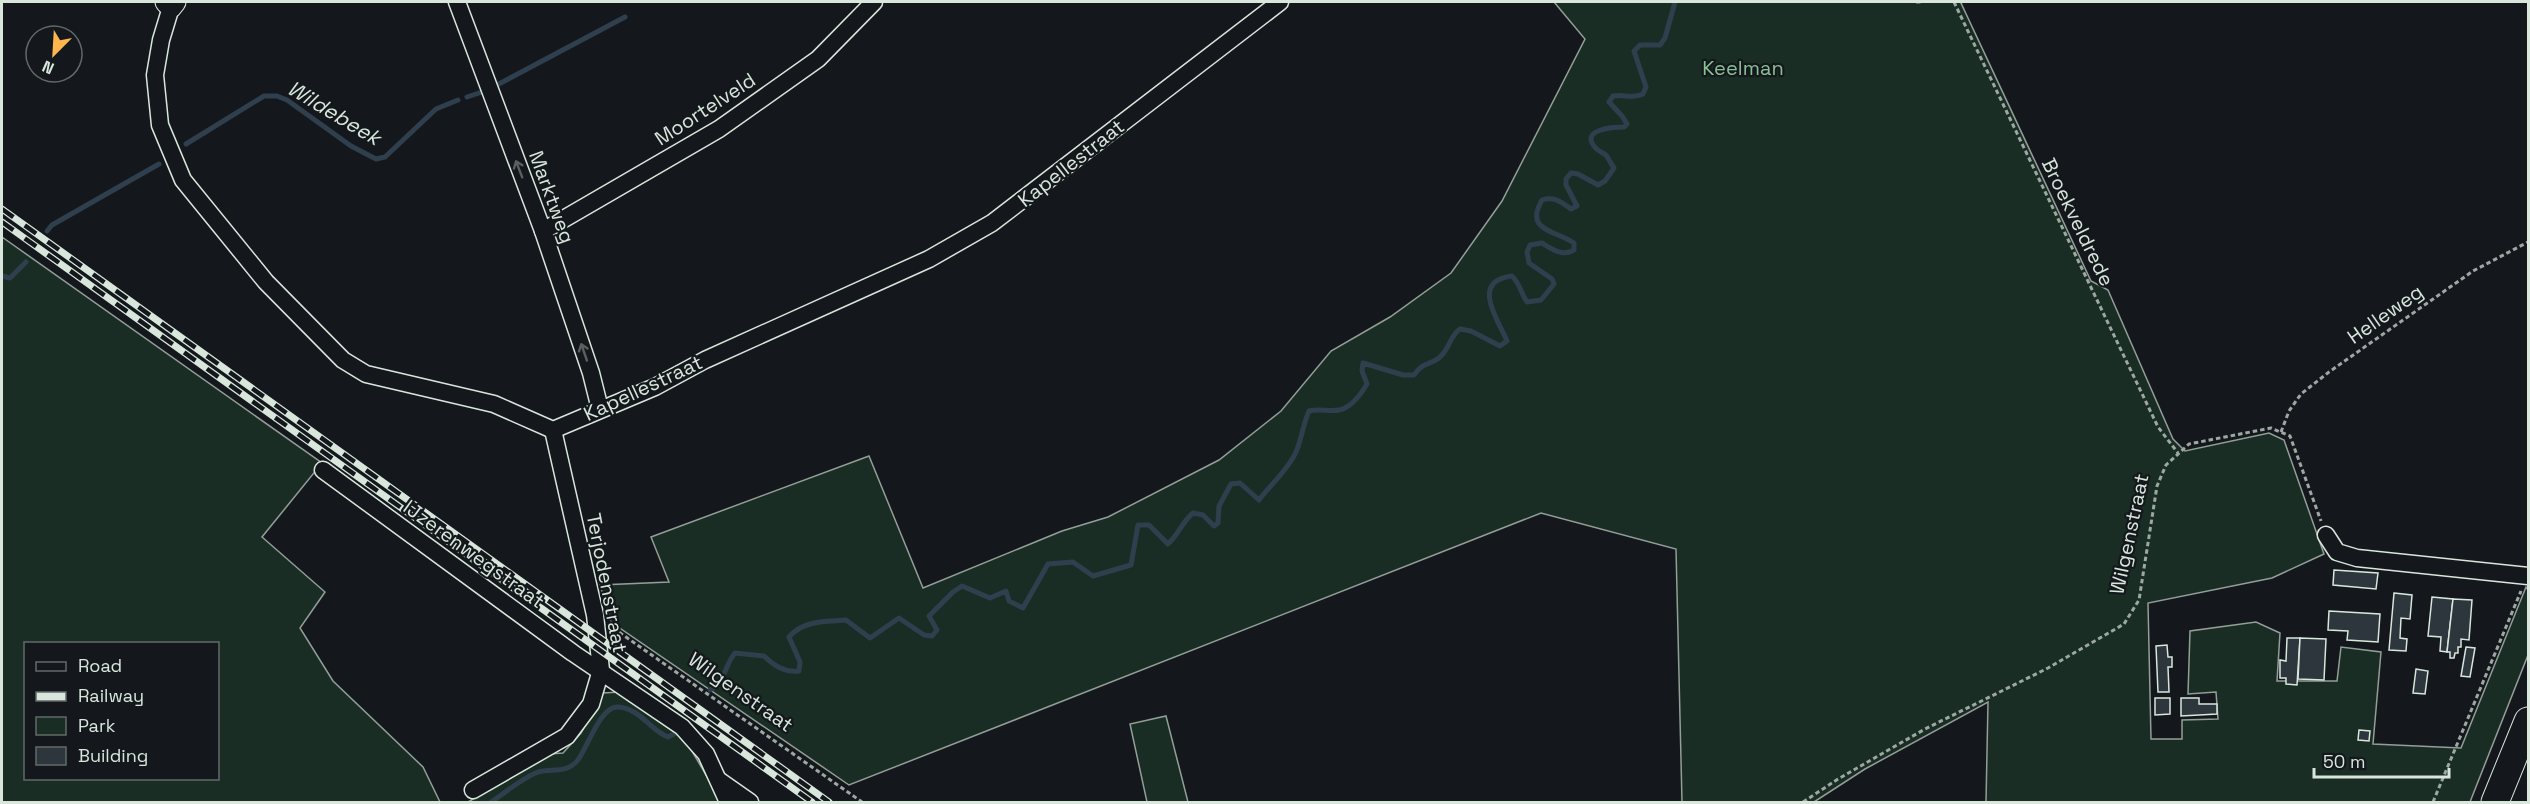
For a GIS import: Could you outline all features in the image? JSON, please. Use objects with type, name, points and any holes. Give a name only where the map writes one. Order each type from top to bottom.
[{"type":"highway","points":[[2495,802],[2529,721]]},
{"type":"street","name":"Marktweg","points":[[457,2],[543,231],[591,373],[600,408]]},
{"type":"street","name":"Moortelveld","points":[[543,231],[719,129],[818,59],[874,2]]},
{"type":"street","name":"Kapellestraat","points":[[553,430],[600,408],[655,387],[705,360],[929,259],[992,223],[1280,2]]},
{"type":"street","points":[[171,3],[155,75],[160,125],[183,180],[266,282],[343,360],[366,374],[494,404],[553,430]]},
{"type":"street","name":"Terjodenstraat","points":[[473,790],[567,736],[591,704],[601,670],[595,615],[553,430]]},
{"type":"street","name":"IJzerenwegstraat","points":[[323,470],[563,646],[682,727],[706,754],[720,780],[728,802]]},
{"type":"street","points":[[2326,536],[2337,552],[2357,558],[2528,575]]},
{"type":"street","points":[[720,780],[750,802]]},
{"type":"path","points":[[1916,2],[1923,2]]},
{"type":"path","name":"Broekveldrede","points":[[1954,2],[2158,427],[2178,453]]},
{"type":"path","name":"Helleweg","points":[[2281,432],[2289,411],[2301,394],[2329,372],[2473,271],[2529,242]]},
{"type":"path","points":[[2178,453],[2189,444],[2271,428],[2290,436],[2326,536]]},
{"type":"path","name":"Wilgenstraat","points":[[1803,802],[1924,729],[2048,668],[2124,624],[2139,600],[2157,486],[2166,465],[2178,453]]},
{"type":"path","points":[[2433,802],[2528,575]]},
{"type":"path","name":"Wilgenstraat","points":[[595,615],[862,802]]},
{"type":"green space","name":"Keelman","points":[[1554,2],[1963,2],[1961,3],[2091,281],[2108,290],[2173,439],[2185,451],[2269,433],[2284,440],[2324,554],[2272,578],[2148,603],[2151,739],[2182,739],[2182,720],[2218,719],[2216,692],[2188,694],[2190,631],[2256,622],[2280,633],[2277,681],[2337,681],[2341,647],[2381,652],[2373,744],[2461,748],[2526,587],[2528,590],[2528,655],[2470,802],[1986,802],[1988,702],[1865,769],[1814,802],[1682,802],[1676,549],[1541,513],[849,785],[611,622],[600,585],[669,582],[651,537],[869,456],[923,588],[1062,531],[1108,517],[1219,460],[1281,411],[1331,351],[1390,317],[1451,273],[1502,201],[1585,39]]},
{"type":"green space","points":[[2,237],[322,463],[262,537],[325,592],[300,628],[333,681],[423,767],[440,802],[2,802]]},
{"type":"green space","points":[[620,692],[686,741],[722,802],[468,802],[548,754],[563,753],[581,733],[603,693]]},
{"type":"green space","points":[[1166,716],[1188,802],[1147,802],[1130,724]]},
{"type":"building","points":[[2334,570],[2378,573],[2376,589],[2333,585]]},
{"type":"building","points":[[2394,593],[2412,595],[2410,619],[2401,618],[2400,638],[2407,639],[2406,651],[2389,650]]},
{"type":"building","points":[[2432,597],[2453,599],[2447,652],[2440,651],[2441,637],[2428,636]]},
{"type":"building","points":[[2453,599],[2472,600],[2469,640],[2461,639],[2458,653],[2455,653],[2454,658],[2450,658],[2450,652],[2447,652]]},
{"type":"building","points":[[2329,611],[2380,614],[2378,642],[2347,640],[2348,631],[2328,630]]},
{"type":"building","points":[[2287,638],[2300,638],[2297,685],[2286,684],[2286,678],[2280,678],[2280,660],[2286,661]]},
{"type":"building","points":[[2300,638],[2326,639],[2324,680],[2298,679]]},
{"type":"building","points":[[2167,645],[2168,657],[2172,657],[2172,667],[2168,667],[2169,692],[2158,692],[2156,646]]},
{"type":"building","points":[[2466,647],[2475,648],[2470,677],[2461,676]]},
{"type":"building","points":[[2416,669],[2428,671],[2425,694],[2413,693]]},
{"type":"building","points":[[2155,698],[2170,698],[2170,714],[2155,715]]},
{"type":"building","points":[[2181,698],[2199,698],[2199,704],[2217,704],[2217,714],[2181,716]]},
{"type":"building","points":[[2359,730],[2370,731],[2369,741],[2358,740]]},
{"type":"waterway","points":[[710,690],[722,678],[735,653],[764,656],[780,668],[799,671],[800,662],[789,637],[801,627],[846,620],[870,638],[899,618],[924,635],[932,636],[937,630],[929,616],[962,586],[990,598],[1006,591],[1009,601],[1023,608],[1048,564],[1073,562],[1093,576],[1131,565],[1138,525],[1149,525],[1168,544],[1193,513],[1203,515],[1214,526],[1218,523],[1219,506],[1231,484],[1240,483],[1259,500],[1293,459],[1309,411],[1343,409],[1352,404],[1362,392],[1367,384],[1362,371],[1363,363],[1403,375],[1414,375],[1421,367],[1441,356],[1460,329],[1471,331],[1500,346],[1507,341],[1490,303],[1489,293],[1492,285],[1499,279],[1512,276],[1527,302],[1541,300],[1554,284],[1552,279],[1529,263],[1527,252],[1530,245],[1542,243],[1565,253],[1574,250],[1574,243],[1539,224],[1537,210],[1542,200],[1546,199],[1557,200],[1571,209],[1577,206],[1566,185],[1566,179],[1571,173],[1578,174],[1598,185],[1605,181],[1614,168],[1606,155],[1594,146],[1592,136],[1600,130],[1624,127],[1627,124],[1609,102],[1613,96],[1643,94],[1646,87],[1634,51],[1640,45],[1660,45],[1665,38],[1675,2]]},
{"type":"waterway","name":"Wildebeek","points":[[497,85],[625,17]]},
{"type":"waterway","name":"Wildebeek","points":[[467,97],[482,92]]},
{"type":"waterway","name":"Wildebeek","points":[[186,144],[264,96],[277,96],[287,100],[351,146],[376,159],[385,157],[436,109],[458,100]]},
{"type":"waterway","name":"Wildebeek","points":[[47,231],[52,225],[159,164]]},
{"type":"waterway","name":"Wildebeek","points":[[2,276],[10,278],[26,262]]},
{"type":"waterway","points":[[491,802],[538,772],[564,769],[573,765],[600,721],[611,709],[617,707],[632,711],[668,737],[676,733]]},
{"type":"railway","points":[[2,209],[829,802]]},
{"type":"railway","points":[[2,222],[812,802]]}]
